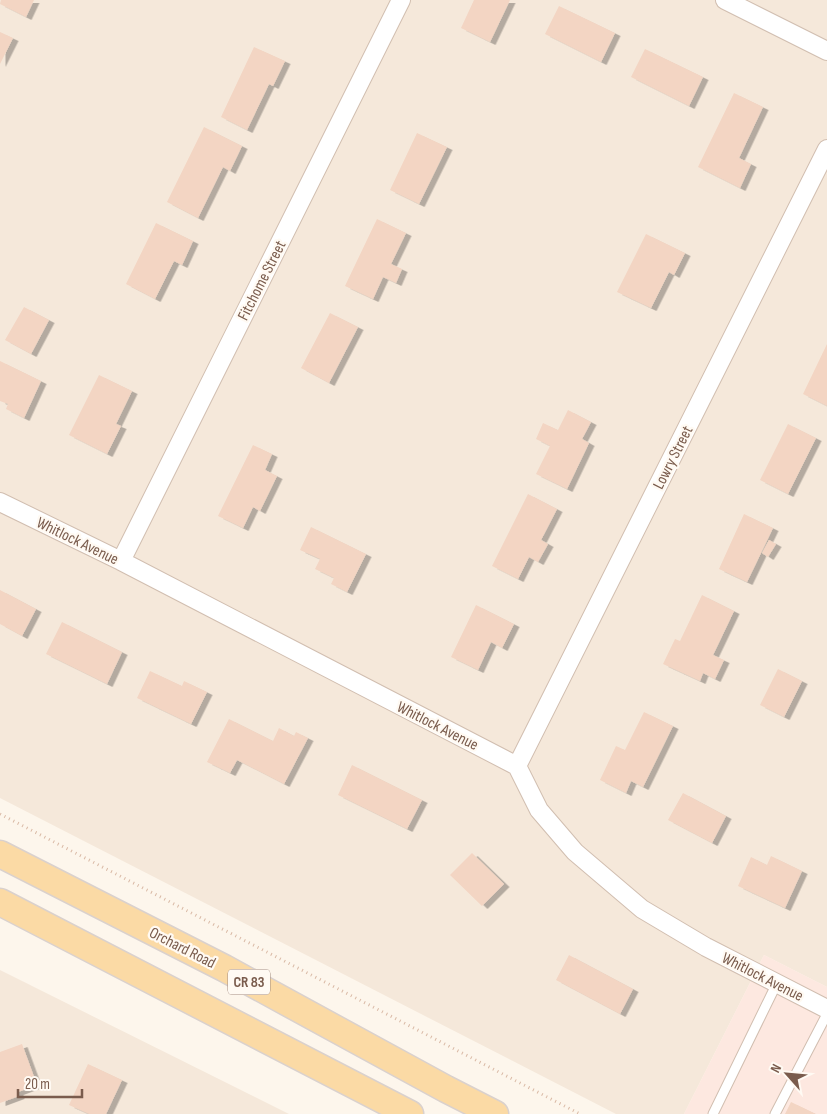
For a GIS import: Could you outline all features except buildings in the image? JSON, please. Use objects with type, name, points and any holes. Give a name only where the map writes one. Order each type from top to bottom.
[{"type":"main road","name":"Orchard Road","points":[[0,854],[224,968],[495,1114]]},
{"type":"main road","name":"CR 83","points":[[0,902],[410,1114]]},
{"type":"street","name":"Fitchome Street","points":[[121,561],[401,0]]},
{"type":"street","points":[[725,0],[827,51]]},
{"type":"street","name":"Lowry Street","points":[[517,766],[827,149]]},
{"type":"street","name":"Whitlock Avenue","points":[[0,502],[121,561],[517,766],[539,810],[574,852],[642,909],[706,947],[827,1009]]},
{"type":"lane","points":[[713,1114],[777,983]]},
{"type":"lane","points":[[776,1114],[827,1014]]},
{"type":"path","points":[[0,814],[580,1114]]},
{"type":"shaded area","points":[[0,0],[827,0],[827,987],[764,955],[684,1114],[616,1114],[0,798]]},
{"type":"shaded area","points":[[764,955],[827,987],[827,1114],[684,1114]]},
{"type":"shaded area","points":[[0,970],[289,1114],[0,1114]]}]
